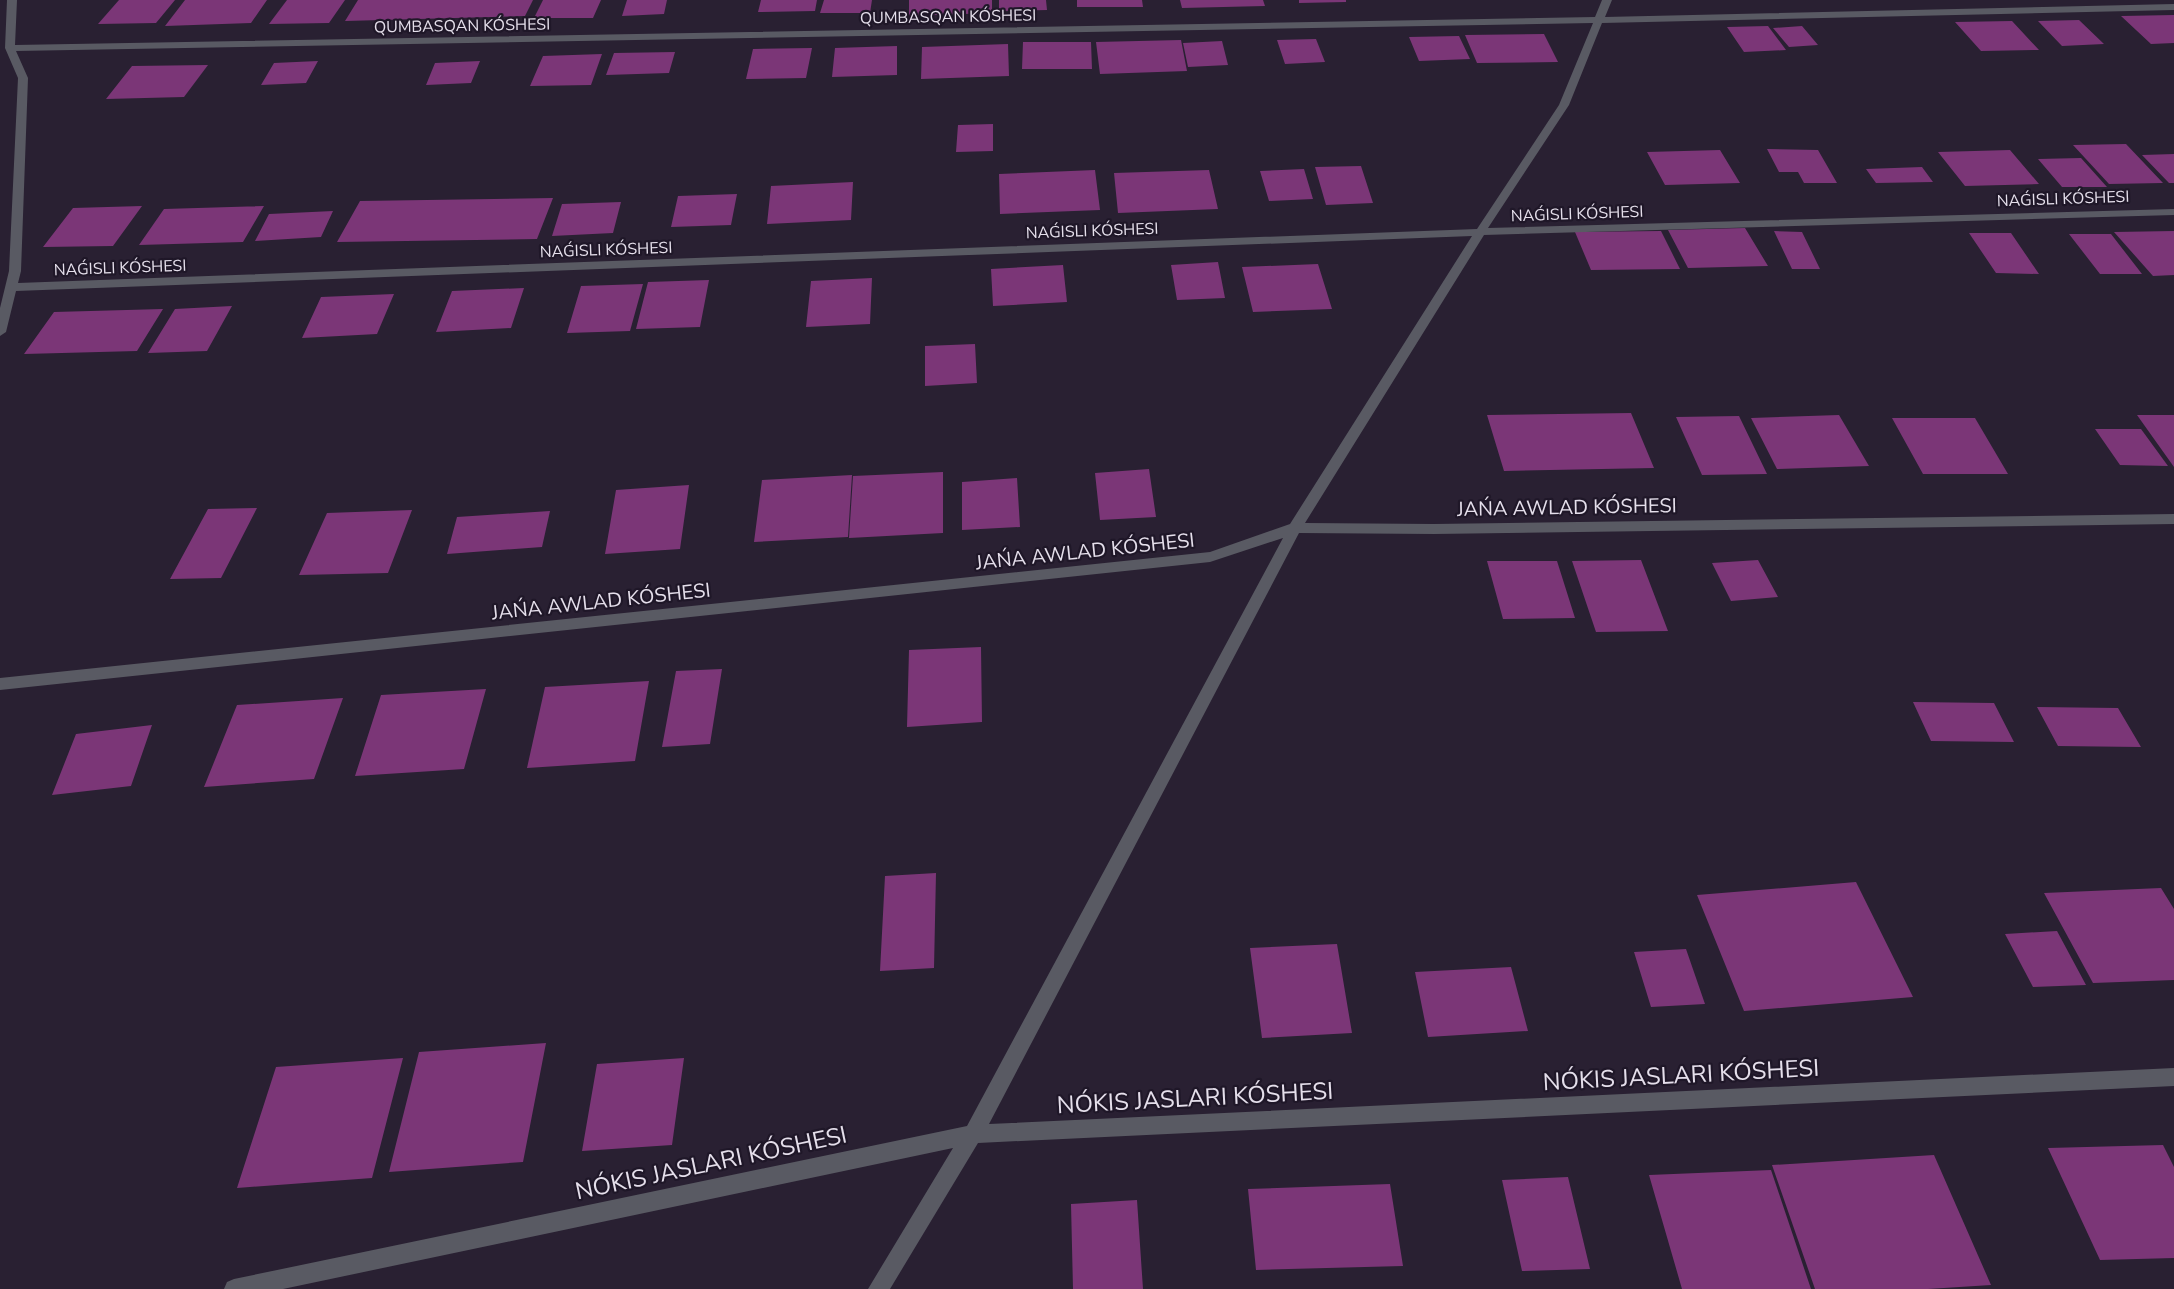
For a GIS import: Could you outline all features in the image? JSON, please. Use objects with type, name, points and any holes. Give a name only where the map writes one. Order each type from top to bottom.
[{"type":"street","points":[[0,332],[15,271],[23,78],[10,48],[12,0]]},
{"type":"street","points":[[878,1289],[973,1134],[1295,528],[1480,232],[1564,105],[1607,0]]},
{"type":"street","name":"QUMBASQAN KÓSHESI","points":[[10,48],[1599,20],[2174,7]]},
{"type":"street","points":[[10,287],[1480,232],[2174,212]]},
{"type":"street","name":"JAŃA AWLAD KÓSHESI","points":[[0,684],[1210,557],[1295,528],[1434,529],[2174,519]]},
{"type":"street","points":[[234,1289],[973,1134],[2174,1077]]},
{"type":"building","points":[[119,0],[175,0],[156,23],[98,24]]},
{"type":"building","points":[[185,0],[267,0],[251,23],[165,26]]},
{"type":"building","points":[[287,0],[345,0],[329,23],[269,24]]},
{"type":"building","points":[[358,0],[533,0],[525,16],[345,21]]},
{"type":"building","points":[[543,0],[601,0],[593,18],[534,18]]},
{"type":"building","points":[[627,0],[667,0],[664,14],[622,16]]},
{"type":"building","points":[[761,0],[817,0],[815,11],[758,12]]},
{"type":"building","points":[[824,0],[872,0],[870,13],[820,13]]},
{"type":"building","points":[[909,0],[992,0],[992,13],[909,16]]},
{"type":"building","points":[[999,0],[1046,0],[1047,10],[999,11]]},
{"type":"building","points":[[1077,0],[1142,0],[1143,7],[1077,7]]},
{"type":"building","points":[[1180,0],[1263,0],[1265,6],[1182,8]]},
{"type":"building","points":[[1299,0],[1346,0],[1346,2],[1299,3]]},
{"type":"building","points":[[2174,15],[2174,43],[2151,44],[2121,16]]},
{"type":"building","points":[[2079,20],[2104,44],[2062,46],[2038,21]]},
{"type":"building","points":[[2012,21],[2039,50],[1981,51],[1955,22]]},
{"type":"building","points":[[1768,26],[1786,50],[1744,52],[1727,27]]},
{"type":"building","points":[[1802,26],[1818,45],[1789,47],[1773,28]]},
{"type":"building","points":[[1544,34],[1558,62],[1477,63],[1465,35]]},
{"type":"building","points":[[1459,36],[1470,59],[1419,61],[1409,37]]},
{"type":"building","points":[[1316,39],[1325,62],[1285,64],[1277,40]]},
{"type":"building","points":[[1181,40],[1187,71],[1100,74],[1096,42]]},
{"type":"building","points":[[1222,41],[1228,65],[1188,67],[1183,43]]},
{"type":"building","points":[[1023,42],[1091,42],[1092,69],[1022,69]]},
{"type":"building","points":[[1008,44],[1009,76],[921,79],[922,47]]},
{"type":"building","points":[[897,46],[897,75],[832,77],[835,48]]},
{"type":"building","points":[[812,48],[806,78],[746,79],[753,49]]},
{"type":"building","points":[[675,52],[669,73],[606,75],[614,53]]},
{"type":"building","points":[[602,54],[591,85],[530,86],[543,56]]},
{"type":"building","points":[[318,61],[306,83],[261,85],[274,63]]},
{"type":"building","points":[[480,61],[471,83],[426,85],[435,63]]},
{"type":"building","points":[[208,65],[184,97],[106,99],[132,66]]},
{"type":"building","points":[[993,124],[993,151],[956,152],[958,125]]},
{"type":"building","points":[[2126,144],[2163,183],[2109,184],[2073,145]]},
{"type":"building","points":[[1767,149],[1818,150],[1837,183],[1804,183],[1798,172],[1779,172]]},
{"type":"building","points":[[1720,150],[1740,183],[1665,185],[1647,152]]},
{"type":"building","points":[[2010,150],[2039,184],[1965,186],[1938,152]]},
{"type":"building","points":[[2174,154],[2174,183],[2169,183],[2142,155]]},
{"type":"building","points":[[2081,158],[2107,187],[2062,187],[2038,159]]},
{"type":"building","points":[[1361,166],[1373,203],[1326,205],[1315,167]]},
{"type":"building","points":[[1922,167],[1933,182],[1876,183],[1866,169]]},
{"type":"building","points":[[1304,169],[1313,199],[1269,201],[1260,171]]},
{"type":"building","points":[[1095,170],[1100,210],[1000,214],[999,174]]},
{"type":"building","points":[[1209,170],[1218,209],[1118,213],[1114,173]]},
{"type":"building","points":[[853,182],[851,220],[767,224],[771,186]]},
{"type":"building","points":[[737,194],[731,225],[671,227],[678,196]]},
{"type":"building","points":[[553,198],[537,239],[337,242],[360,201]]},
{"type":"building","points":[[621,202],[613,233],[552,236],[562,204]]},
{"type":"building","points":[[142,206],[113,246],[43,247],[73,208]]},
{"type":"building","points":[[264,206],[243,242],[139,245],[164,209]]},
{"type":"building","points":[[333,211],[321,237],[255,241],[269,214]]},
{"type":"building","points":[[1745,228],[1768,266],[1688,268],[1668,230]]},
{"type":"building","points":[[1661,231],[1680,269],[1591,270],[1575,232]]},
{"type":"building","points":[[1774,231],[1802,232],[1820,269],[1792,269]]},
{"type":"building","points":[[2174,231],[2174,275],[2153,276],[2114,232]]},
{"type":"building","points":[[1969,233],[2011,233],[2039,274],[1996,273]]},
{"type":"building","points":[[2069,234],[2111,234],[2142,274],[2100,274]]},
{"type":"building","points":[[1218,262],[1225,298],[1177,300],[1171,265]]},
{"type":"building","points":[[1318,264],[1332,309],[1253,312],[1242,267]]},
{"type":"building","points":[[1063,265],[1067,302],[993,306],[991,269]]},
{"type":"building","points":[[872,278],[870,324],[806,327],[811,281]]},
{"type":"building","points":[[709,280],[700,327],[636,329],[648,282]]},
{"type":"building","points":[[643,284],[630,331],[567,333],[581,286]]},
{"type":"building","points":[[524,288],[511,328],[436,332],[452,291]]},
{"type":"building","points":[[394,294],[377,334],[302,338],[321,297]]},
{"type":"building","points":[[232,306],[207,351],[148,353],[175,309]]},
{"type":"building","points":[[163,309],[137,351],[24,354],[54,312]]},
{"type":"building","points":[[975,344],[977,383],[925,386],[925,346]]},
{"type":"building","points":[[1631,413],[1654,468],[1504,471],[1487,415]]},
{"type":"building","points":[[1839,415],[1869,466],[1777,469],[1751,418]]},
{"type":"building","points":[[2137,415],[2174,415],[2174,467]]},
{"type":"building","points":[[1739,416],[1767,474],[1702,475],[1676,417]]},
{"type":"building","points":[[1892,418],[1975,418],[2008,474],[1923,474]]},
{"type":"building","points":[[2095,429],[2141,429],[2168,466],[2120,465]]},
{"type":"building","points":[[1149,469],[1156,517],[1100,520],[1095,473]]},
{"type":"building","points":[[943,472],[943,533],[849,538],[853,476]]},
{"type":"building","points":[[852,475],[848,537],[754,542],[762,480]]},
{"type":"building","points":[[1017,478],[1020,527],[962,530],[962,482]]},
{"type":"building","points":[[689,485],[680,549],[605,554],[616,490]]},
{"type":"building","points":[[257,508],[221,578],[170,579],[208,509]]},
{"type":"building","points":[[412,510],[388,573],[299,575],[327,513]]},
{"type":"building","points":[[550,511],[542,547],[447,554],[457,517]]},
{"type":"building","points":[[1641,560],[1668,631],[1596,632],[1572,561]]},
{"type":"building","points":[[1758,560],[1778,597],[1731,601],[1712,563]]},
{"type":"building","points":[[1487,561],[1557,561],[1575,618],[1503,619]]},
{"type":"building","points":[[981,647],[982,722],[907,727],[909,650]]},
{"type":"building","points":[[722,669],[710,744],[662,747],[676,671]]},
{"type":"building","points":[[649,681],[635,761],[527,768],[545,687]]},
{"type":"building","points":[[486,689],[464,769],[355,776],[381,695]]},
{"type":"building","points":[[343,698],[314,779],[204,787],[237,705]]},
{"type":"building","points":[[1913,702],[1994,703],[2014,742],[1931,741]]},
{"type":"building","points":[[2037,707],[2118,708],[2141,747],[2058,746]]},
{"type":"building","points":[[152,725],[131,786],[52,795],[76,734]]},
{"type":"building","points":[[936,873],[934,968],[880,971],[885,876]]},
{"type":"building","points":[[1856,882],[1913,997],[1744,1011],[1697,895]]},
{"type":"building","points":[[2161,888],[2174,909],[2174,980],[2093,983],[2044,893]]},
{"type":"building","points":[[2057,931],[2086,985],[2033,987],[2005,934]]},
{"type":"building","points":[[1337,944],[1352,1033],[1262,1038],[1250,948]]},
{"type":"building","points":[[1686,949],[1705,1004],[1651,1007],[1634,952]]},
{"type":"building","points":[[1511,967],[1528,1031],[1428,1037],[1415,972]]},
{"type":"building","points":[[546,1043],[523,1162],[389,1172],[419,1052]]},
{"type":"building","points":[[403,1058],[372,1178],[237,1188],[276,1067]]},
{"type":"building","points":[[684,1058],[672,1145],[582,1151],[597,1064]]},
{"type":"building","points":[[2163,1145],[2174,1167],[2174,1258],[2100,1260],[2048,1148]]},
{"type":"building","points":[[1934,1155],[1991,1285],[1928,1289],[1815,1289],[1772,1165]]},
{"type":"building","points":[[1771,1170],[1811,1289],[1682,1289],[1649,1175]]},
{"type":"building","points":[[1568,1177],[1590,1269],[1522,1271],[1502,1180]]},
{"type":"building","points":[[1390,1184],[1403,1266],[1256,1270],[1248,1189]]},
{"type":"building","points":[[1137,1200],[1143,1289],[1073,1289],[1071,1204]]}]
